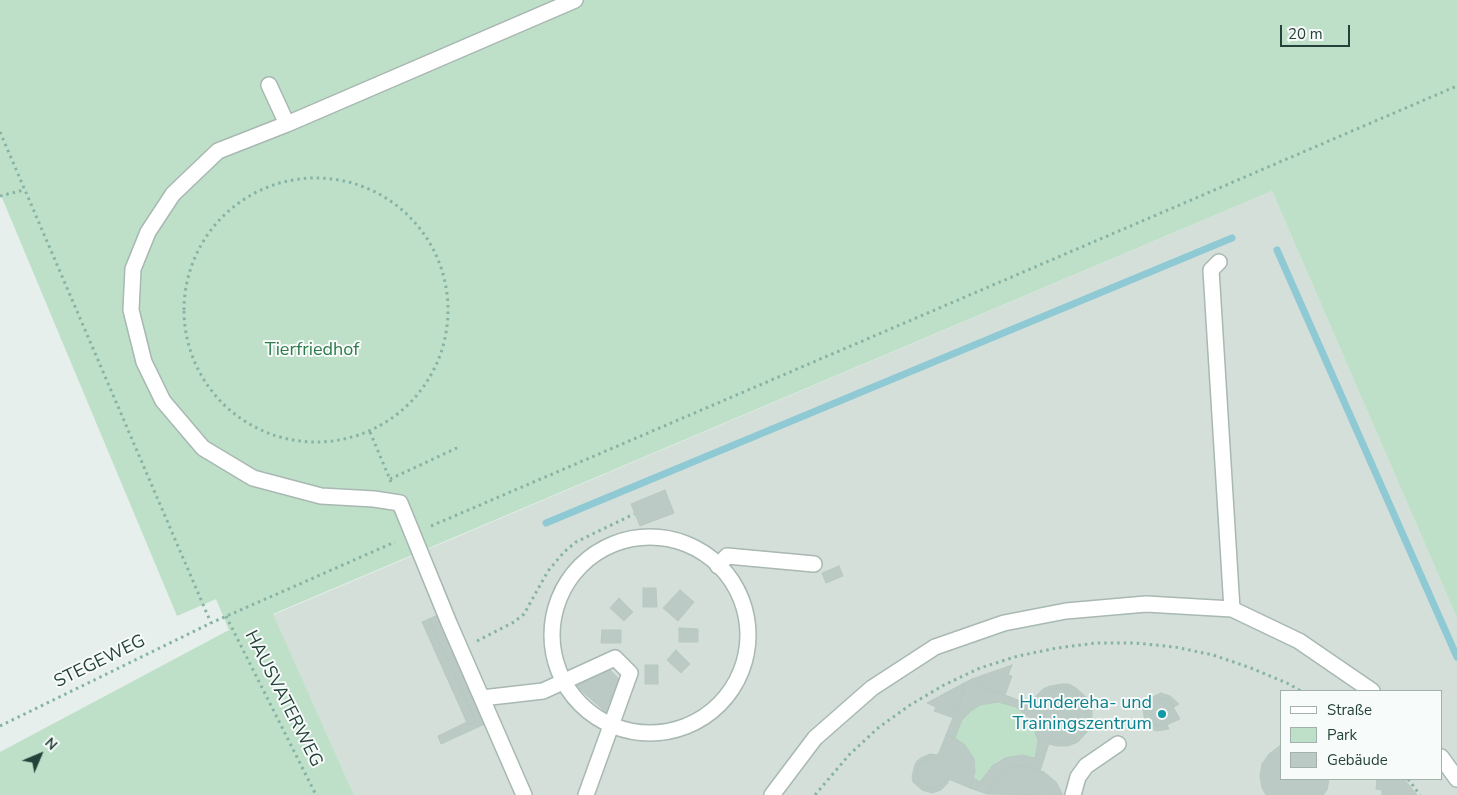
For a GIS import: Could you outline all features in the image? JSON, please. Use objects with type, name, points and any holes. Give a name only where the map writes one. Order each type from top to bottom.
[{"type":"lane","points":[[524,795],[400,504],[374,499],[321,496],[253,478],[203,448],[163,401],[144,362],[131,310],[133,269],[148,232],[173,194],[218,151],[287,124],[575,0]]},
{"type":"lane","points":[[270,85],[287,124]]},
{"type":"lane","points":[[1219,262],[1211,270],[1232,609]]},
{"type":"lane","points":[[643,537],[681,542],[715,562],[718,566],[739,593],[748,630],[743,669],[724,703],[692,726],[654,736],[611,725],[586,707],[564,682],[549,642],[554,604],[574,570],[605,547],[643,537]]},
{"type":"lane","points":[[718,566],[727,556],[814,564]]},
{"type":"lane","points":[[772,795],[815,738],[872,688],[935,647],[1004,623],[1066,611],[1146,604],[1232,609],[1299,640],[1371,690]]},
{"type":"lane","points":[[482,698],[543,691],[615,658],[630,673],[586,795]]},
{"type":"lane","points":[[1073,795],[1078,777],[1086,766],[1118,744]]},
{"type":"lane","points":[[1442,758],[1457,779]]},
{"type":"path","name":"STEGEWEG","points":[[0,726],[226,616],[1457,86]]},
{"type":"path","points":[[0,132],[211,623]]},
{"type":"path","points":[[324,177],[370,188],[403,209],[430,240],[444,273],[449,308],[440,360],[406,409],[370,432],[333,442],[287,440],[260,431],[239,419],[218,401],[202,379],[187,345],[183,320],[185,284],[206,234],[232,206],[280,181],[324,177]]},
{"type":"path","points":[[0,196],[24,190]]},
{"type":"path","points":[[370,432],[400,504]]},
{"type":"path","points":[[390,479],[459,447]]},
{"type":"path","points":[[461,649],[514,622],[524,614],[548,572],[564,552],[576,542],[592,532],[634,514]]},
{"type":"path","name":"HAUSVATERWEG","points":[[226,616],[316,795]]},
{"type":"path","points":[[815,795],[849,755],[878,728],[910,705],[944,685],[980,668],[1018,656],[1056,648],[1096,643],[1175,647],[1214,655],[1288,683],[1299,690]]},
{"type":"path","points":[[1409,780],[1420,795]]},
{"type":"shaded area","points":[[1272,191],[1457,618],[1457,795],[354,795],[273,615]]},
{"type":"green space","name":"Tierfriedhof","points":[[0,0],[1457,0],[1457,618],[1272,191],[273,614],[354,795],[0,795],[0,752],[229,630],[216,599],[177,616],[0,193]]},
{"type":"green space","points":[[998,702],[1016,707],[1027,716],[1036,731],[1038,749],[1035,758],[1022,755],[998,761],[987,771],[980,782],[973,778],[975,765],[970,752],[965,745],[955,738],[962,720],[971,711],[980,705]]},
{"type":"building","points":[[665,490],[674,513],[640,526],[631,504]]},
{"type":"building","points":[[839,566],[843,576],[826,583],[822,573]]},
{"type":"building","points":[[643,588],[656,588],[657,607],[643,607]]},
{"type":"building","points":[[680,590],[694,602],[678,621],[663,608]]},
{"type":"building","points":[[619,598],[633,612],[624,621],[610,608]]},
{"type":"building","points":[[440,614],[489,722],[441,744],[438,736],[467,722],[468,725],[476,721],[429,619]]},
{"type":"building","points":[[429,619],[476,721],[468,725],[422,622]]},
{"type":"building","points":[[679,628],[698,629],[698,642],[679,642]]},
{"type":"building","points":[[602,630],[621,630],[621,643],[601,643]]},
{"type":"building","points":[[676,650],[690,664],[681,673],[667,660]]},
{"type":"building","points":[[645,665],[658,665],[658,684],[645,684]]},
{"type":"building","points":[[1012,665],[1008,675],[1012,676],[1005,695],[976,684],[977,682],[972,679]]},
{"type":"building","points":[[608,668],[622,682],[610,716],[574,684]]},
{"type":"building","points":[[972,679],[977,682],[976,684],[1047,711],[1042,724],[1054,728],[1040,771],[1017,765],[1005,769],[994,780],[987,794],[970,788],[973,778],[980,782],[992,766],[1005,758],[1022,755],[1035,758],[1038,741],[1033,725],[1027,716],[1016,707],[998,702],[980,705],[971,711],[962,720],[955,738],[946,735],[964,690],[962,689],[964,683]]},
{"type":"building","points":[[964,683],[962,689],[964,690],[954,718],[934,711],[936,707],[927,703]]},
{"type":"building","points":[[1069,684],[1076,688],[1085,696],[1092,710],[1092,720],[1087,732],[1078,742],[1068,746],[1049,744],[1050,740],[1061,743],[1079,737],[1086,727],[1088,715],[1083,699],[1077,693],[1065,688],[1058,688],[1047,692],[1039,699],[1035,707],[1031,706],[1036,696],[1043,689]]},
{"type":"building","points":[[1058,688],[1065,688],[1077,693],[1086,704],[1088,715],[1086,727],[1082,733],[1073,740],[1061,743],[1050,740],[1054,728],[1042,724],[1047,711],[1035,707],[1043,695]]},
{"type":"building","points":[[1161,693],[1170,696],[1179,704],[1174,707],[1169,700],[1160,698],[1155,699],[1148,705],[1147,712],[1151,722],[1158,726],[1167,725],[1169,729],[1156,731],[1145,722],[1143,705],[1148,699]]},
{"type":"building","name":"Hundereha- und Trainingszentrum","points":[[1160,698],[1169,700],[1180,719],[1162,727],[1151,722],[1147,716],[1147,708],[1151,702]]},
{"type":"building","points":[[946,735],[955,738],[965,745],[974,759],[975,772],[970,788],[946,778],[943,784],[931,789],[920,785],[916,774],[920,763],[931,757],[936,760]]},
{"type":"building","points":[[1280,746],[1280,780],[1329,780],[1327,790],[1323,795],[1266,795],[1262,788],[1260,776],[1262,764],[1269,754]]},
{"type":"building","points":[[930,754],[938,755],[936,760],[931,757],[920,763],[916,774],[920,785],[931,789],[943,784],[946,778],[949,780],[941,790],[932,793],[922,790],[913,782],[912,776],[917,761]]},
{"type":"building","points":[[1017,765],[1044,772],[1056,782],[1063,795],[987,794],[997,776],[1005,769]]},
{"type":"building","points":[[1377,780],[1405,780],[1417,795],[1382,795],[1382,790],[1376,789]]},
{"type":"waterway","points":[[546,523],[1232,238]]},
{"type":"waterway","points":[[1277,250],[1457,657]]},
{"type":"place","name":"Hundereha- und Trainingszentrum","points":[[1162,714]]}]
